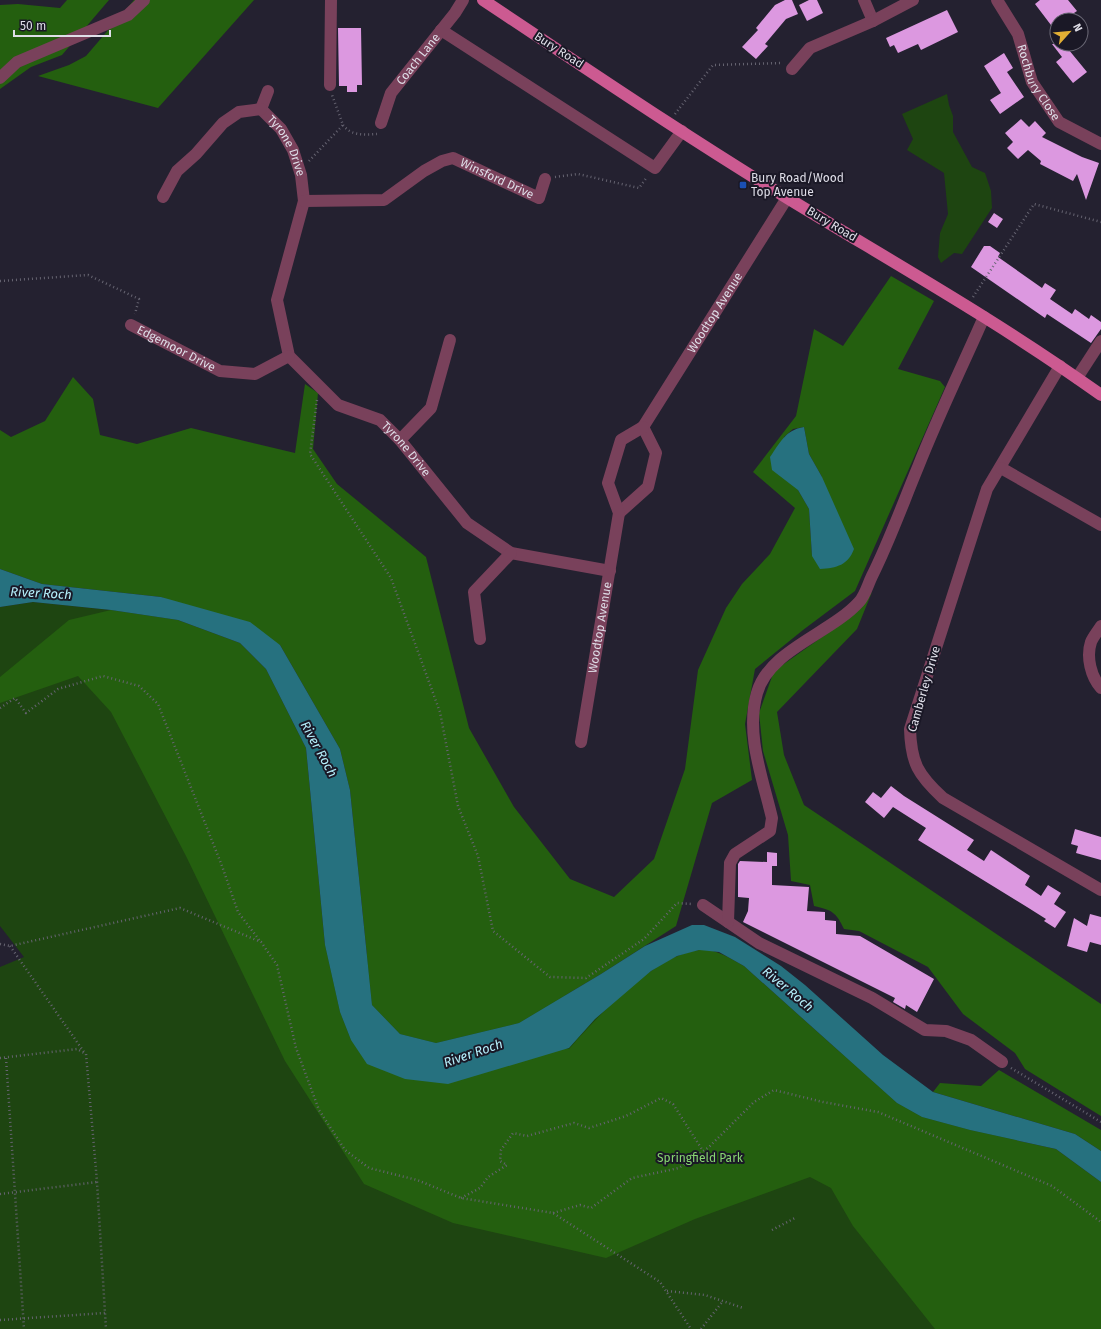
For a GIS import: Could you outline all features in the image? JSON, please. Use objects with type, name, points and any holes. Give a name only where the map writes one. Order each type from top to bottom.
[{"type":"main road","name":"Bury Road","points":[[483,0],[682,131],[787,198],[967,306],[1060,366],[1101,395]]},
{"type":"street","points":[[0,78],[17,62],[128,15],[144,0]]},
{"type":"street","points":[[330,85],[331,0]]},
{"type":"street","name":"Coach Lane","points":[[381,123],[391,93],[463,0]]},
{"type":"street","points":[[864,0],[873,21]]},
{"type":"street","points":[[795,66],[810,48],[873,21],[913,0]]},
{"type":"street","name":"Rochbury Close","points":[[997,0],[1018,34],[1032,82],[1059,122],[1101,144]]},
{"type":"street","points":[[441,30],[655,168],[682,131]]},
{"type":"street","name":"Tyrone Drive","points":[[261,109],[268,91]]},
{"type":"street","name":"Tyrone Drive","points":[[261,109],[281,129],[294,150],[299,168],[304,201],[277,300],[289,356],[338,405],[380,420],[400,440],[467,523],[512,553],[610,571]]},
{"type":"street","name":"Tyrone Drive","points":[[163,197],[177,171],[196,154],[223,124],[239,112],[261,109]]},
{"type":"street","name":"Winsford Drive","points":[[304,201],[384,200],[424,171],[442,161],[452,158],[540,198],[546,179]]},
{"type":"street","name":"Woodtop Avenue","points":[[581,742],[619,513],[608,483],[621,440],[643,428],[787,198]]},
{"type":"street","points":[[728,922],[730,864],[735,854],[770,831],[772,818],[754,741],[753,715],[757,693],[765,675],[779,660],[827,628],[860,602],[884,551],[919,464],[984,317]]},
{"type":"street","name":"Edgemoor Drive","points":[[131,325],[220,371],[255,374],[289,356]]},
{"type":"street","points":[[400,440],[431,408],[450,340]]},
{"type":"street","points":[[1077,378],[1101,341]]},
{"type":"street","name":"Camberley Drive","points":[[1060,366],[1001,468],[987,489],[910,728],[910,748],[915,766],[925,782],[943,798],[1101,890]]},
{"type":"street","points":[[619,513],[648,487],[656,453],[643,428]]},
{"type":"street","points":[[1001,468],[1101,525]]},
{"type":"street","points":[[480,639],[474,592],[512,553]]},
{"type":"street","points":[[1101,626],[1091,642],[1090,660],[1093,675],[1101,688]]},
{"type":"street","points":[[703,905],[759,943],[872,998],[925,1030],[946,1031],[972,1040],[1002,1062]]},
{"type":"path","points":[[669,122],[713,65],[795,66]]},
{"type":"path","points":[[330,85],[346,130],[363,135],[381,134],[381,123]]},
{"type":"path","points":[[299,168],[305,166],[343,125]]},
{"type":"path","points":[[546,179],[578,174],[639,188],[655,168]]},
{"type":"path","points":[[967,306],[1034,204],[1101,222]]},
{"type":"path","points":[[0,281],[88,275],[139,299],[131,325]]},
{"type":"path","points":[[319,385],[310,454],[391,578],[440,712],[458,806],[478,856],[493,931],[550,977],[586,978],[644,939],[677,903],[703,905]]},
{"type":"path","points":[[0,708],[15,698],[26,713],[58,689],[103,676],[139,686],[158,704],[222,866],[238,912],[277,965],[296,1048],[319,1110],[345,1150],[370,1168],[417,1180],[461,1198],[553,1213],[633,1263],[660,1282],[691,1329]]},
{"type":"path","points":[[0,944],[10,946],[180,908],[205,920],[261,942]]},
{"type":"path","points":[[10,946],[86,1054],[97,1182],[106,1329]]},
{"type":"path","points":[[0,1058],[77,1049],[86,1054]]},
{"type":"path","points":[[6,1058],[24,1329]]},
{"type":"path","points":[[1002,1062],[1101,1122]]},
{"type":"path","points":[[553,1213],[580,1206],[591,1208],[632,1178],[679,1168],[703,1152],[754,1102],[774,1090],[822,1102],[878,1112],[1052,1186],[1101,1222]]},
{"type":"path","points":[[461,1198],[480,1188],[488,1177],[507,1165],[500,1161],[501,1150],[513,1133],[527,1136],[574,1124],[589,1128],[626,1116],[661,1098],[673,1104],[703,1152]]},
{"type":"path","points":[[0,1194],[97,1182]]},
{"type":"path","points":[[772,1230],[796,1218]]},
{"type":"path","points":[[666,1291],[705,1295],[743,1308]]},
{"type":"path","points":[[701,1329],[723,1301]]},
{"type":"path","points":[[0,1320],[105,1313]]},
{"type":"green space","points":[[67,0],[109,0],[62,55],[31,67],[0,89],[0,5],[18,4],[60,8]]},
{"type":"green space","points":[[134,0],[254,0],[158,108],[38,76],[69,65],[86,56]]},
{"type":"green space","points":[[947,94],[953,116],[953,132],[972,167],[985,173],[991,191],[992,208],[962,254],[954,253],[941,263],[938,257],[940,233],[948,214],[944,173],[907,150],[913,139],[902,114]]},
{"type":"green space","points":[[891,276],[934,301],[898,369],[940,381],[945,387],[855,591],[803,630],[755,669],[745,724],[752,780],[712,803],[676,926],[601,974],[519,1023],[436,1043],[400,1034],[372,1005],[350,790],[340,749],[280,645],[161,597],[42,584],[0,569],[0,430],[11,437],[45,421],[73,377],[93,399],[100,435],[137,444],[191,428],[295,453],[305,384],[318,393],[313,449],[337,484],[426,557],[469,728],[514,807],[570,879],[614,897],[654,859],[685,769],[698,670],[726,608],[742,584],[770,554],[795,508],[753,472],[796,416],[814,329],[843,346]],"holes":[[[804,427],[809,454],[822,477],[812,556],[809,509],[798,490],[784,437],[793,429]]]},
{"type":"green space","points":[[872,592],[857,629],[777,712],[784,755],[804,805],[1101,1004],[1101,1116],[1025,1069],[1015,1053],[963,1014],[928,967],[859,931],[844,929],[836,915],[825,909],[814,906],[810,885],[791,881],[788,835],[763,751],[759,713],[774,671],[853,615]]},
{"type":"green space","name":"Springfield Park","points":[[33,602],[111,610],[178,620],[325,945],[837,1051],[1101,1182],[1101,1329],[0,1329],[0,967],[24,957],[0,926],[0,607]]},
{"type":"green space","points":[[111,610],[178,620],[240,643],[266,669],[306,748],[325,945],[340,1012],[351,1040],[569,1049],[611,1004],[646,975],[664,963],[682,954],[699,950],[717,952],[744,966],[897,1103],[922,1117],[970,1130],[1056,1149],[1101,1182],[1101,1329],[935,1329],[853,1226],[831,1188],[810,1177],[695,1219],[606,1258],[453,1223],[364,1184],[285,1061],[186,856],[111,712],[78,676],[0,703],[0,677],[69,620]]},
{"type":"green space","points":[[999,1070],[1101,1130],[1101,1151],[1075,1134],[933,1092],[940,1083],[981,1086]]},
{"type":"water","points":[[804,427],[809,454],[822,477],[854,549],[849,559],[841,565],[832,568],[820,569],[812,556],[809,509],[798,490],[772,470],[770,457],[780,442],[792,431]]},
{"type":"water","name":"River Roch","points":[[0,569],[42,584],[161,597],[250,622],[280,645],[340,749],[350,790],[372,1005],[400,1034],[436,1043],[519,1023],[645,946],[692,925],[704,925],[735,937],[781,966],[805,985],[883,1055],[933,1092],[1075,1134],[1101,1151],[1101,1182],[1056,1149],[970,1130],[922,1117],[897,1103],[744,966],[719,952],[699,950],[677,956],[651,971],[595,1019],[569,1048],[448,1084],[405,1079],[367,1064],[351,1040],[340,1012],[325,945],[306,748],[266,669],[240,643],[178,620],[111,610],[33,602],[0,607]]},
{"type":"building","points":[[785,0],[792,0],[798,14],[786,19],[765,44],[768,46],[756,59],[742,47],[758,30],[756,28],[775,5]]},
{"type":"building","points":[[809,0],[817,0],[823,13],[807,21],[799,5]]},
{"type":"building","points":[[1040,0],[1068,0],[1077,11],[1049,12],[1049,22],[1035,4]]},
{"type":"building","points":[[947,10],[958,32],[921,50],[918,44],[898,53],[894,45],[890,47],[886,38]]},
{"type":"building","points":[[338,28],[361,28],[362,85],[357,85],[357,92],[347,92],[347,86],[339,86]]},
{"type":"building","points":[[1058,52],[1071,52],[1087,72],[1073,83],[1056,62],[1062,57]]},
{"type":"building","points":[[1004,53],[1013,68],[1007,72],[1024,97],[1000,114],[990,100],[1001,93],[984,66]]},
{"type":"building","points":[[1021,119],[1029,127],[1035,121],[1046,133],[1042,137],[1082,157],[1099,163],[1086,200],[1077,174],[1073,181],[1040,164],[1041,161],[1028,150],[1018,159],[1007,148],[1013,142],[1005,133]]},
{"type":"building","points":[[994,213],[1003,219],[997,228],[988,222]]},
{"type":"building","points":[[984,246],[990,246],[1000,253],[998,257],[1042,288],[1045,283],[1056,290],[1050,299],[1072,314],[1075,309],[1089,319],[1091,315],[1101,322],[1101,329],[1091,343],[1047,314],[1045,318],[971,267]]},
{"type":"building","points":[[891,786],[904,796],[974,840],[967,850],[984,861],[991,850],[1030,876],[1025,885],[1041,896],[1048,885],[1061,893],[1054,904],[1066,912],[1055,928],[1044,921],[1046,919],[918,840],[926,828],[893,807],[884,818],[865,802],[873,792],[881,798]]},
{"type":"building","points":[[1075,829],[1101,837],[1101,860],[1076,853],[1078,846],[1071,844]]},
{"type":"building","points":[[767,852],[777,853],[777,866],[772,866],[772,885],[809,887],[807,911],[825,912],[825,920],[836,921],[836,934],[860,936],[934,979],[917,1012],[906,1005],[905,1009],[893,1002],[895,998],[743,922],[748,911],[749,898],[738,897],[738,864],[740,861],[767,862]]},
{"type":"building","points":[[1090,914],[1101,917],[1101,945],[1090,942],[1087,952],[1067,946],[1074,918],[1087,926]]},
{"type":"place","name":"Bury Road/Wood Top Avenue","points":[[743,185]]}]
